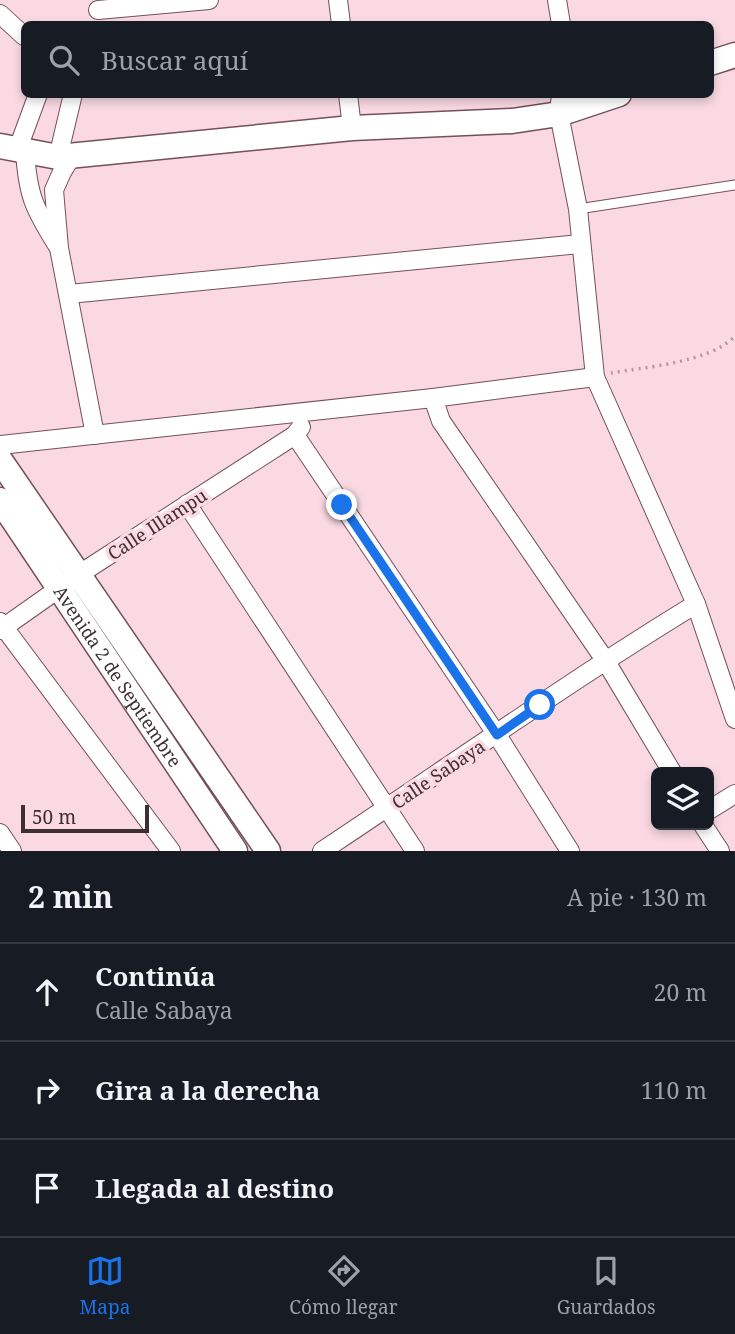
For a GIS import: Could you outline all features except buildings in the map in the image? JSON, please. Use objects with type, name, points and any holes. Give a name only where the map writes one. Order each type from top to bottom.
[{"type":"street","points":[[97,12],[209,0]]},
{"type":"street","points":[[338,0],[341,21]]},
{"type":"street","points":[[557,0],[560,21]]},
{"type":"street","points":[[0,14],[21,33]]},
{"type":"street","points":[[714,62],[735,55]]},
{"type":"street","points":[[36,98],[14,150],[32,201],[59,248]]},
{"type":"street","points":[[72,98],[62,172],[54,191],[59,248],[95,435]]},
{"type":"street","points":[[348,98],[352,128]]},
{"type":"street","points":[[14,150],[65,156],[352,128],[512,121],[560,104],[595,98]]},
{"type":"street","points":[[560,104],[578,209],[595,376],[696,604],[735,719]]},
{"type":"street","points":[[69,294],[580,244]]},
{"type":"street","points":[[0,445],[433,398],[595,376]]},
{"type":"street","points":[[433,398],[441,421],[605,660],[669,767]]},
{"type":"street","points":[[304,412],[301,426],[295,435],[497,735],[570,851]]},
{"type":"street","name":"Calle Illampu","points":[[1,626],[295,435]]},
{"type":"street","points":[[0,460],[68,582],[268,851]]},
{"type":"street","name":"Avenida 2 de Septiembre","points":[[0,499],[68,582],[234,851]]},
{"type":"street","points":[[187,504],[415,851]]},
{"type":"street","name":"Calle Sabaya","points":[[322,851],[605,660],[696,604]]},
{"type":"street","points":[[1,626],[171,851]]},
{"type":"street","points":[[714,807],[735,794]]},
{"type":"street","points":[[706,830],[720,851]]},
{"type":"street","points":[[0,833],[12,851]]},
{"type":"lane","points":[[578,209],[735,185]]},
{"type":"path","points":[[595,376],[705,355],[721,348],[735,336]]},
{"type":"route","points":[[342,505],[497,735],[540,705]]}]
